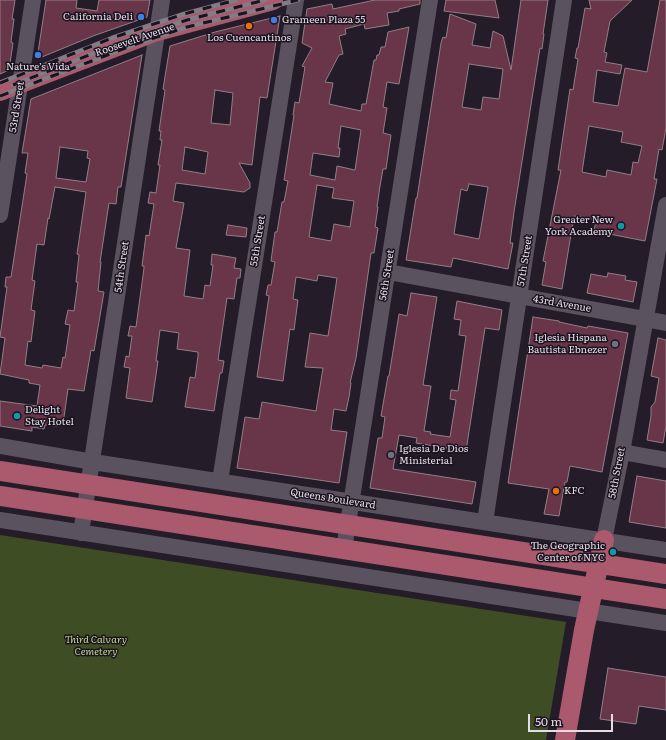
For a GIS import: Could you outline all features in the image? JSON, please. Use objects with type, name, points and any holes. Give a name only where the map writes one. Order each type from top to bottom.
[{"type":"main road","name":"Roosevelt Avenue","points":[[0,91],[157,31],[273,0]]},
{"type":"main road","points":[[0,471],[666,574]]},
{"type":"main road","points":[[0,496],[666,599]]},
{"type":"main road","name":"58th Street","points":[[564,740],[588,611],[604,540]]},
{"type":"street","name":"53rd Street","points":[[0,215],[33,0]]},
{"type":"street","name":"54th Street","points":[[81,533],[162,0]]},
{"type":"street","name":"55th Street","points":[[220,481],[296,0]]},
{"type":"street","name":"56th Street","points":[[344,549],[430,0]]},
{"type":"street","name":"57th Street","points":[[484,522],[564,0]]},
{"type":"street","name":"58th Street","points":[[604,540],[622,452],[666,205]]},
{"type":"street","name":"43rd Avenue","points":[[388,272],[666,323]]},
{"type":"street","name":"Queens Boulevard","points":[[0,446],[93,462],[666,550]]},
{"type":"street","points":[[622,452],[666,460]]},
{"type":"street","points":[[0,520],[666,623]]},
{"type":"green space","name":"Third Calvary Cemetery","points":[[0,535],[566,622],[546,740],[0,740]]},
{"type":"building","points":[[0,0],[15,0],[12,19],[14,19],[11,42],[13,43],[9,70],[0,74]]},
{"type":"building","points":[[46,0],[77,0],[76,8],[97,11],[99,0],[150,0],[147,17],[93,36],[37,59]]},
{"type":"building","points":[[375,0],[420,0],[420,4],[399,9],[399,11],[387,13],[389,25],[365,29],[364,24],[345,29],[346,34],[339,36],[343,54],[339,55],[325,82],[333,83],[329,104],[361,111],[362,104],[366,104],[374,60],[376,60],[377,55],[379,55],[381,47],[385,47],[388,32],[409,27],[399,84],[387,82],[383,107],[387,108],[383,133],[391,135],[386,169],[383,169],[380,186],[375,227],[378,228],[374,253],[371,253],[349,397],[346,411],[334,409],[331,430],[347,432],[339,483],[237,468],[245,417],[259,419],[262,402],[316,411],[323,368],[305,367],[310,333],[328,336],[337,278],[318,275],[317,281],[296,277],[293,299],[298,300],[294,330],[290,329],[283,381],[257,377],[269,296],[266,295],[268,285],[271,285],[275,262],[271,261],[275,232],[277,232],[282,202],[284,202],[288,181],[284,180],[295,102],[299,103],[305,67],[302,66],[312,48],[302,43],[307,9],[332,4],[333,9]],"holes":[[[341,126],[361,130],[355,170],[337,166],[335,180],[310,175],[313,153],[339,157],[340,148],[338,148]],[[317,185],[334,188],[332,198],[354,201],[350,227],[334,224],[331,241],[309,237]]]},
{"type":"building","points":[[446,0],[495,0],[499,18],[444,11]]},
{"type":"building","points":[[521,0],[548,0],[542,49],[540,48],[514,212],[510,243],[513,243],[508,269],[453,258],[451,267],[406,260],[441,43],[443,37],[446,38],[450,14],[476,24],[472,45],[490,48],[493,31],[503,36],[511,70]],"holes":[[[469,64],[503,69],[499,99],[483,97],[481,110],[462,107]],[[469,184],[488,187],[479,239],[454,234],[461,189],[467,191]]]},
{"type":"building","points":[[589,0],[632,0],[610,21],[604,52],[607,53],[605,62],[622,65],[620,74],[597,70],[593,102],[618,106],[625,68],[647,72],[660,0],[666,0],[666,128],[662,150],[659,149],[654,179],[657,179],[645,241],[594,231],[596,220],[574,216],[562,289],[542,285],[546,262],[543,261],[561,170],[558,170],[570,89],[573,90],[578,59],[575,58],[585,8],[591,9]],"holes":[[[589,126],[623,132],[621,142],[642,146],[638,163],[633,162],[631,175],[607,170],[606,177],[582,172]]]},
{"type":"building","points":[[280,16],[267,98],[260,97],[252,165],[239,163],[250,183],[250,188],[244,192],[176,183],[173,201],[184,203],[176,248],[190,250],[184,296],[203,299],[205,285],[210,286],[213,265],[211,265],[212,254],[236,258],[234,268],[241,269],[240,278],[237,278],[234,299],[227,298],[218,360],[224,361],[222,373],[220,373],[214,411],[185,407],[190,377],[195,378],[198,352],[177,349],[179,333],[160,330],[156,361],[158,361],[152,402],[126,398],[130,368],[124,367],[126,356],[129,357],[132,336],[128,336],[130,326],[136,327],[144,268],[144,266],[142,266],[146,235],[149,236],[154,204],[148,203],[150,192],[156,193],[162,140],[160,140],[161,131],[159,131],[165,90],[163,89],[170,46],[215,32]],"holes":[[[215,90],[233,93],[230,125],[211,123]],[[185,147],[208,152],[205,174],[182,170]]]},
{"type":"building","points":[[142,55],[121,187],[118,187],[116,204],[109,203],[100,262],[98,291],[104,292],[94,351],[91,350],[84,391],[68,389],[63,424],[56,426],[45,425],[44,429],[32,427],[32,431],[0,426],[0,401],[37,406],[40,385],[29,383],[29,380],[0,374],[5,338],[0,337],[7,287],[5,287],[6,277],[11,277],[27,174],[25,173],[28,153],[22,153],[31,99]],"holes":[[[60,147],[88,151],[87,158],[90,159],[86,182],[56,178]],[[55,187],[86,192],[77,254],[79,255],[76,282],[78,282],[74,311],[68,310],[65,324],[70,325],[65,358],[63,357],[61,368],[43,365],[42,368],[25,365],[28,341],[31,342],[35,311],[31,310],[35,281],[32,280],[37,244],[44,245]]]},
{"type":"building","points":[[228,225],[247,228],[246,237],[226,235]]},
{"type":"building","points":[[608,273],[626,276],[625,280],[637,282],[633,302],[587,293],[591,274],[607,277]]},
{"type":"building","points":[[411,293],[437,297],[423,385],[431,386],[424,431],[431,432],[430,434],[450,437],[456,400],[450,399],[451,390],[458,391],[466,336],[459,335],[461,320],[454,319],[457,301],[502,310],[499,330],[485,328],[466,451],[416,443],[417,438],[399,435],[393,469],[476,482],[472,504],[370,488],[378,438],[382,438],[385,417],[381,416],[399,314],[407,316]]},
{"type":"building","points":[[533,317],[559,321],[587,328],[588,326],[628,333],[602,472],[570,466],[567,482],[565,482],[559,516],[544,514],[549,489],[508,483]]},
{"type":"building","points":[[658,338],[666,340],[666,426],[663,443],[647,440],[651,407],[655,402],[659,378],[651,376]]},
{"type":"building","points":[[637,476],[666,481],[666,528],[629,522]]},
{"type":"building","points":[[608,668],[666,677],[666,710],[639,706],[636,724],[600,719]]},
{"type":"railway","points":[[0,83],[112,38],[184,14],[236,0]]},
{"type":"railway","points":[[13,85],[130,39],[187,20],[265,0]]},
{"type":"railway","points":[[0,96],[139,43],[187,27],[298,0]]},
{"type":"place","name":"California Deli","points":[[141,17]]},
{"type":"place","name":"Grameen Plaza 55","points":[[274,20]]},
{"type":"place","name":"Los Cuencantinos","points":[[249,26]]},
{"type":"place","name":"Nature’s Vida","points":[[38,55]]},
{"type":"place","name":"Greater New York Academy","points":[[621,226]]},
{"type":"place","name":"Iglesia Hispana Bautista Ebnezer","points":[[615,344]]},
{"type":"place","name":"Delight Stay Hotel","points":[[17,416]]},
{"type":"place","name":"Iglesia De Dios Ministerial","points":[[391,455]]},
{"type":"place","name":"KFC","points":[[556,491]]},
{"type":"place","name":"The Geographic Center of NYC","points":[[613,552]]}]
